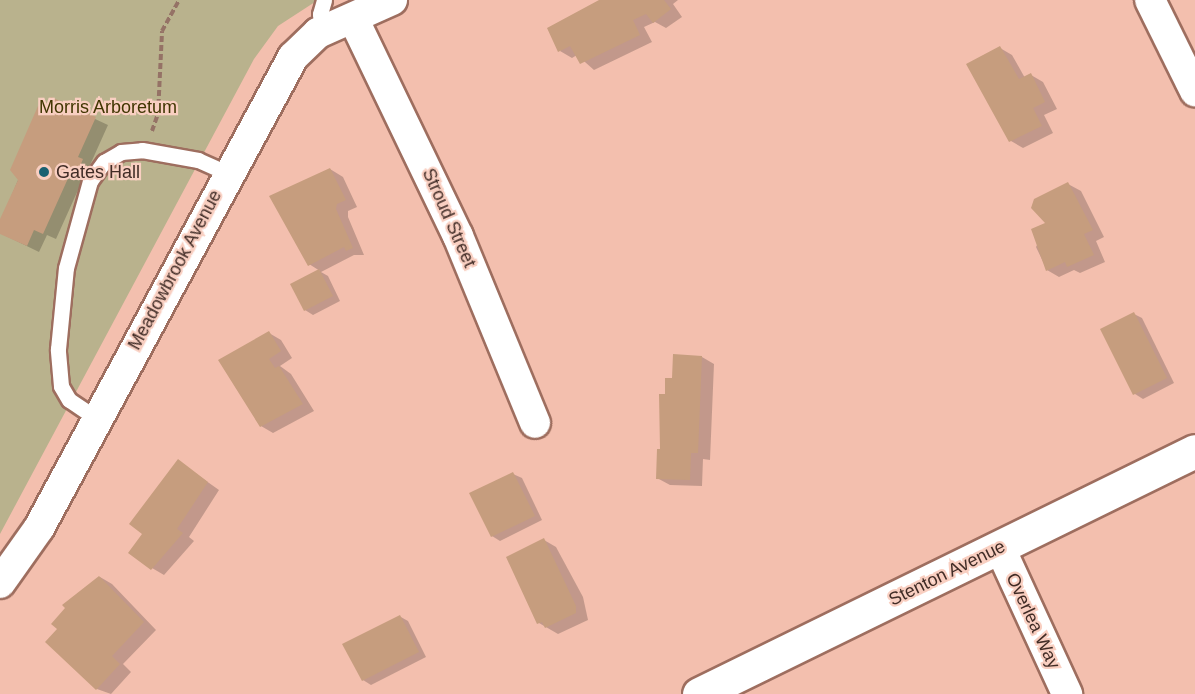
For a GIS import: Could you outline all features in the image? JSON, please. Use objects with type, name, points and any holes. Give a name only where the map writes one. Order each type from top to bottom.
[{"type":"street","name":"Meadowbrook Avenue","points":[[0,583],[26,550],[226,173],[293,57],[323,30],[392,0]]},
{"type":"street","points":[[1150,0],[1195,92]]},
{"type":"street","name":"Stroud Street","points":[[353,18],[458,236],[535,423]]},
{"type":"street","name":"Stenton Avenue","points":[[699,694],[1195,451]]},
{"type":"street","name":"Overlea Way","points":[[1000,548],[1067,694]]},
{"type":"lane","points":[[323,30],[321,14],[324,0]]},
{"type":"lane","points":[[96,418],[69,400],[61,386],[58,349],[66,268],[90,181],[104,162],[121,152],[141,150],[198,160],[226,173]]},
{"type":"path","points":[[141,150],[158,114],[162,31],[179,0]]},
{"type":"green space","name":"Morris Arboretum","points":[[0,0],[318,0],[278,26],[254,59],[0,534]]},
{"type":"building","points":[[599,0],[664,0],[671,9],[653,23],[646,14],[633,20],[640,35],[580,64],[570,46],[558,52],[547,28]]},
{"type":"building","points":[[1000,46],[1019,79],[1031,73],[1045,102],[1033,108],[1042,126],[1009,142],[966,64]]},
{"type":"building","name":"Gates Hall","points":[[51,97],[96,117],[78,157],[83,159],[76,176],[70,174],[43,234],[34,230],[27,246],[0,234],[0,219],[18,180],[10,170],[38,106],[45,109]]},
{"type":"building","points":[[330,168],[346,200],[337,204],[336,209],[353,248],[346,251],[344,247],[308,266],[269,196]]},
{"type":"building","points":[[1068,182],[1093,230],[1084,234],[1094,255],[1067,267],[1065,262],[1046,271],[1031,229],[1045,223],[1031,208],[1034,199]]},
{"type":"building","points":[[319,269],[333,296],[304,311],[290,284]]},
{"type":"building","points":[[1134,312],[1167,378],[1133,395],[1100,329]]},
{"type":"building","points":[[269,331],[281,351],[269,359],[275,368],[279,366],[303,404],[260,427],[218,360]]},
{"type":"building","points":[[673,354],[702,356],[698,453],[691,453],[690,480],[656,479],[657,449],[660,449],[659,394],[665,394],[665,378],[672,378]]},
{"type":"building","points":[[178,459],[208,482],[177,529],[183,533],[151,570],[128,553],[142,534],[129,524]]},
{"type":"building","points":[[513,472],[535,516],[491,537],[469,493]]},
{"type":"building","points":[[544,538],[576,606],[576,613],[545,628],[542,622],[537,624],[506,557]]},
{"type":"building","points":[[99,576],[144,622],[112,656],[120,664],[96,690],[45,642],[57,629],[51,624],[65,608],[62,605]]},
{"type":"building","points":[[400,615],[419,652],[362,681],[342,644]]},
{"type":"place","name":"Gates Hall","points":[[44,172]]}]
